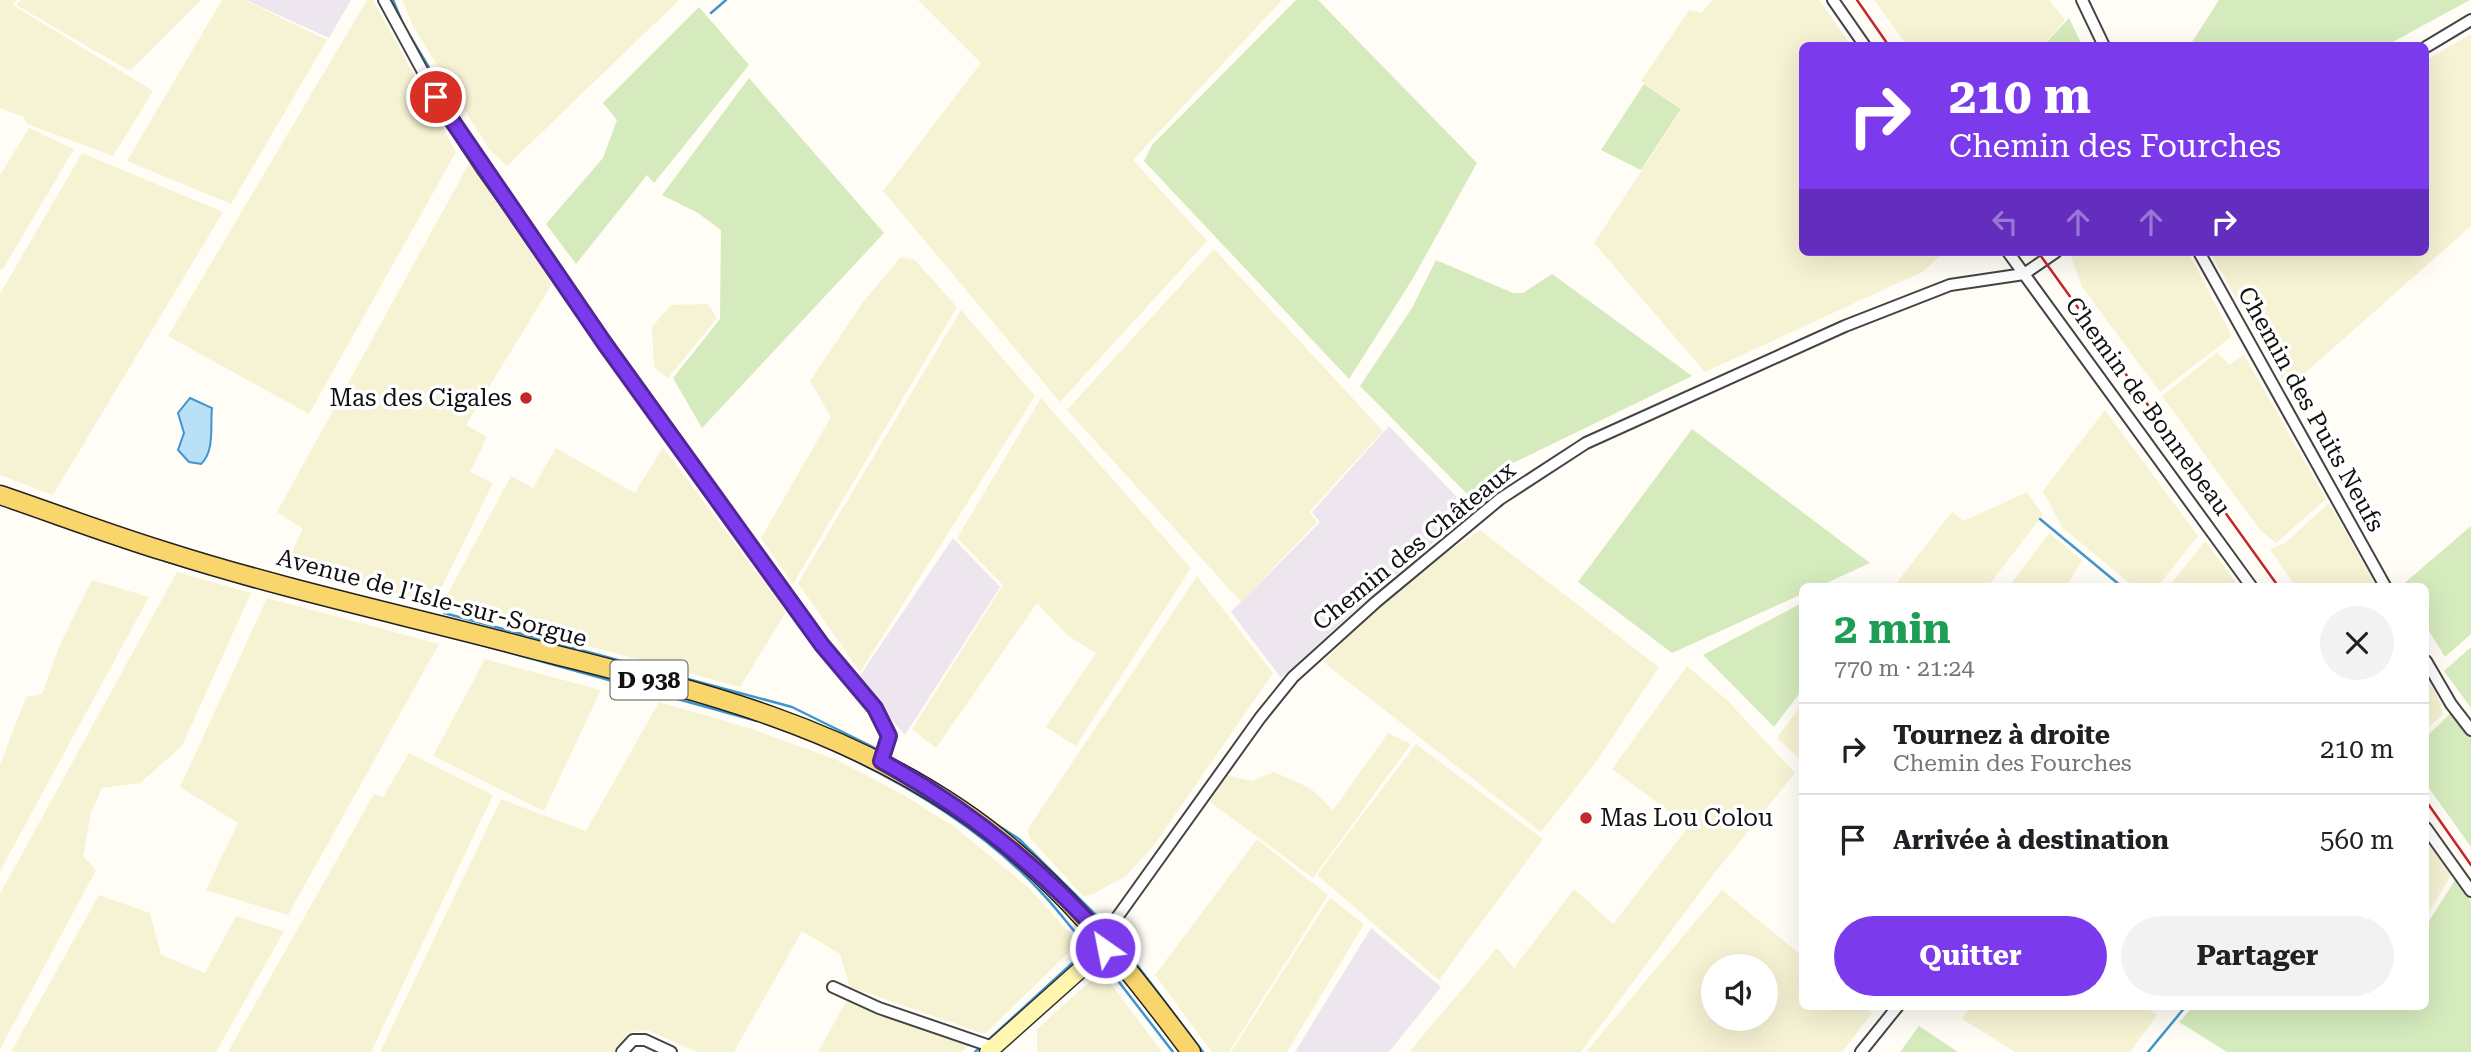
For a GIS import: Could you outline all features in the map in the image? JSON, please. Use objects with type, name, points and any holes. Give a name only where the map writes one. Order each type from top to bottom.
[{"type":"main road","name":"Avenue de l'Isle-sur-Sorgue","points":[[0,495],[167,552],[755,709],[820,732],[881,761],[981,824],[1052,885],[1106,941],[1191,1052]]},
{"type":"street","points":[[384,0],[447,116],[482,169],[822,645],[875,708],[889,736],[881,761]]},
{"type":"street","points":[[1833,0],[1862,42]]},
{"type":"street","points":[[2082,0],[2102,42]]},
{"type":"street","points":[[2429,45],[2471,20]]},
{"type":"street","name":"Chemin de Bonnebeau","points":[[2011,256],[2249,583]]},
{"type":"street","name":"Chemin des Châteaux","points":[[990,1049],[1106,941],[1260,718],[1293,677],[1376,602],[1500,499],[1586,443],[1845,326],[1950,285],[2024,274],[2050,256]]},
{"type":"street","name":"Chemin des Puits Neufs","points":[[2201,256],[2383,583]]},
{"type":"street","points":[[2429,666],[2451,704],[2471,730]]},
{"type":"street","points":[[2429,832],[2471,891]]},
{"type":"street","points":[[833,987],[879,1008],[990,1049]]},
{"type":"street","points":[[1861,1052],[1895,1010]]},
{"type":"street","points":[[622,1052],[633,1040],[645,1040],[671,1052]]},
{"type":"shaded area","points":[[0,0],[17,0],[13,5],[153,91],[113,156],[27,124],[24,117],[0,108]]},
{"type":"shaded area","points":[[21,0],[201,0],[130,71],[16,5]]},
{"type":"shaded area","points":[[222,0],[244,0],[327,40],[231,204],[127,161]]},
{"type":"shaded area","points":[[246,0],[351,0],[329,38]]},
{"type":"shaded area","points":[[367,0],[373,0],[456,152],[309,414],[168,336]]},
{"type":"shaded area","points":[[402,0],[677,2],[507,166],[489,149],[413,26]]},
{"type":"shaded area","points":[[918,0],[1282,0],[1133,160],[1207,241],[1060,402],[883,191],[981,63]]},
{"type":"shaded area","points":[[1713,0],[1819,0],[1849,42],[1799,42],[1799,256],[1940,256],[1922,272],[1705,372],[1594,243],[1682,109],[1641,81],[1689,10],[1701,13]]},
{"type":"shaded area","points":[[1874,0],[2049,0],[2065,20],[2046,42],[1905,42]]},
{"type":"shaded area","points":[[2471,34],[2471,226],[2287,389],[2212,256],[2429,256],[2429,58]]},
{"type":"shaded area","points":[[29,128],[74,149],[3,269],[0,269],[0,175]]},
{"type":"shaded area","points":[[82,153],[223,212],[53,495],[0,475],[0,294]]},
{"type":"shaded area","points":[[471,160],[552,284],[466,425],[487,437],[470,472],[493,483],[434,603],[286,563],[303,529],[277,512]]},
{"type":"shaded area","points":[[1214,249],[1383,431],[1309,512],[1317,522],[1241,602],[1067,410]]},
{"type":"shaded area","points":[[2071,256],[2190,256],[2232,336],[2160,392],[2082,287]]},
{"type":"shaded area","points":[[901,257],[915,260],[957,307],[793,584],[761,538],[831,417],[810,381],[863,302]]},
{"type":"shaded area","points":[[708,304],[717,318],[668,378],[654,367],[652,327],[671,305]]},
{"type":"shaded area","points":[[961,310],[1035,396],[860,672],[798,583]]},
{"type":"shaded area","points":[[2217,352],[2229,365],[2244,355],[2326,499],[2276,543],[2260,530],[2162,396]]},
{"type":"shaded area","points":[[1041,398],[1191,568],[1076,746],[1046,727],[1096,653],[1068,636],[1037,603],[936,748],[912,729],[1003,585],[957,538]]},
{"type":"shaded area","points":[[2105,410],[2198,536],[2160,583],[2129,583],[2062,527],[2043,491]]},
{"type":"shaded area","points":[[1389,426],[1470,511],[1281,678],[1231,612],[1320,522],[1312,512]]},
{"type":"shaded area","points":[[663,447],[786,612],[740,687],[441,606],[511,476],[533,488],[556,448],[635,493]]},
{"type":"shaded area","points":[[2027,492],[2043,515],[1990,583],[1896,583],[1952,512],[1964,521]]},
{"type":"shaded area","points":[[2329,503],[2374,583],[2293,583],[2270,549],[2285,543]]},
{"type":"shaded area","points":[[1480,530],[1659,667],[1596,762],[1541,832],[1323,662],[1377,608]]},
{"type":"shaded area","points":[[2049,533],[2082,560],[2069,583],[2011,583]]},
{"type":"shaded area","points":[[953,538],[1000,587],[905,735],[857,680]]},
{"type":"shaded area","points":[[2205,541],[2237,583],[2171,583]]},
{"type":"shaded area","points":[[177,572],[251,593],[182,746],[140,783],[102,788],[91,813],[83,856],[96,870],[0,1049],[0,894]]},
{"type":"shaded area","points":[[1197,576],[1273,673],[1154,845],[1126,876],[1091,895],[1083,896],[1030,838],[1027,830]]},
{"type":"shaded area","points":[[92,580],[149,597],[0,871],[0,765],[26,697],[42,694],[59,647]]},
{"type":"shaded area","points":[[267,598],[439,644],[288,915],[206,890],[238,823],[180,787]]},
{"type":"shaded area","points":[[485,659],[601,690],[544,811],[433,756]]},
{"type":"shaded area","points":[[1687,666],[1727,700],[1795,773],[1713,875],[1581,1052],[1409,1052],[1497,948],[1514,968],[1574,889],[1613,924],[1689,826],[1612,769]]},
{"type":"shaded area","points":[[2429,682],[2441,704],[2443,715],[2429,727]]},
{"type":"shaded area","points":[[659,702],[752,729],[837,760],[902,794],[956,828],[1028,887],[1074,938],[1072,949],[985,1034],[850,987],[840,954],[802,931],[734,1052],[697,1052],[647,1030],[628,1033],[617,1052],[380,1052],[501,799],[586,831]]},
{"type":"shaded area","points":[[1799,708],[1799,758],[1777,738]]},
{"type":"shaded area","points":[[1388,733],[1411,744],[1313,878],[1210,802],[1226,775],[1252,781],[1274,772],[1310,788],[1333,810]]},
{"type":"shaded area","points":[[1416,744],[1543,839],[1439,980],[1317,875]]},
{"type":"shaded area","points":[[409,753],[493,795],[371,1052],[228,1052],[374,794],[383,797]]},
{"type":"shaded area","points":[[1257,839],[1328,895],[1229,1052],[1212,1052],[1155,975]]},
{"type":"shaded area","points":[[2429,839],[2453,872],[2429,912]]},
{"type":"shaded area","points":[[1722,890],[1799,954],[1799,1010],[1869,1010],[1872,1013],[1842,1052],[1586,1052]]},
{"type":"shaded area","points":[[99,895],[150,913],[161,955],[205,973],[236,916],[284,931],[216,1052],[11,1052]]},
{"type":"shaded area","points":[[1330,898],[1364,924],[1287,1052],[1231,1052]]},
{"type":"shaded area","points":[[1371,928],[1441,987],[1389,1052],[1295,1052]]},
{"type":"shaded area","points":[[1094,978],[1108,980],[1162,1052],[1037,1052],[1037,1029]]},
{"type":"shaded area","points":[[847,1000],[969,1045],[962,1052],[818,1052]]},
{"type":"shaded area","points":[[1968,1010],[2150,1010],[2157,1015],[2130,1052],[2015,1052],[1962,1019]]},
{"type":"green space","points":[[1296,0],[1318,0],[1477,163],[1412,280],[1349,379],[1144,161],[1152,145]]},
{"type":"green space","points":[[2219,0],[2470,0],[2393,42],[2192,42]]},
{"type":"green space","points":[[699,7],[749,65],[654,183],[647,175],[576,264],[546,224],[603,158],[617,120],[603,103]]},
{"type":"green space","points":[[2069,18],[2081,42],[2047,42]]},
{"type":"green space","points":[[749,78],[884,233],[702,428],[673,378],[720,319],[721,230],[698,213],[662,195]]},
{"type":"green space","points":[[1644,84],[1681,109],[1641,170],[1601,150]]},
{"type":"green space","points":[[1436,260],[1513,293],[1523,293],[1552,274],[1692,376],[1505,467],[1473,500],[1360,386],[1412,308]]},
{"type":"green space","points":[[1692,429],[1870,563],[1827,583],[1799,583],[1799,595],[1672,653],[1578,582]]},
{"type":"green space","points":[[2471,526],[2471,634],[2445,657],[2429,631],[2429,583],[2404,583]]},
{"type":"green space","points":[[1799,605],[1799,694],[1774,727],[1703,655]]},
{"type":"green space","points":[[2471,647],[2471,708],[2444,671]]},
{"type":"green space","points":[[2452,712],[2471,737],[2471,847],[2429,788],[2429,734]]},
{"type":"green space","points":[[2455,880],[2471,901],[2471,1052],[2227,1052],[2179,1022],[2190,1010],[2429,1010],[2429,921]]},
{"type":"green space","points":[[1919,1026],[1958,1052],[1900,1052]]},
{"type":"water","points":[[190,398],[212,408],[210,445],[201,464],[189,462],[178,450],[184,433],[178,413]]},
{"type":"waterway","points":[[393,0],[403,24]]},
{"type":"waterway","points":[[711,13],[726,0]]},
{"type":"waterway","points":[[410,36],[495,177]]},
{"type":"waterway","points":[[0,504],[126,548]]},
{"type":"waterway","points":[[2040,519],[2117,583]]},
{"type":"waterway","points":[[165,561],[199,571]]},
{"type":"waterway","points":[[444,613],[792,707],[879,750]]},
{"type":"waterway","points":[[453,637],[757,721]]},
{"type":"waterway","points":[[835,751],[917,794],[994,848],[1046,897],[1092,951]]},
{"type":"waterway","points":[[888,756],[900,763]]},
{"type":"waterway","points":[[991,821],[1019,839],[1108,927]]},
{"type":"waterway","points":[[1112,932],[1203,1052]]},
{"type":"waterway","points":[[986,1042],[1079,957],[1085,944]]},
{"type":"waterway","points":[[1102,960],[1173,1052]]},
{"type":"waterway","points":[[2148,1052],[2183,1010]]},
{"type":"waterway","points":[[975,1052],[982,1046]]},
{"type":"railway","points":[[1857,0],[1886,42]]},
{"type":"railway","points":[[2041,256],[2276,583]]},
{"type":"railway","points":[[2429,805],[2471,865]]},
{"type":"place","name":"Mas des Cigales","points":[[526,398]]},
{"type":"place","name":"Mas Lou Colou","points":[[1586,818]]},
{"type":"route","points":[[436,97],[482,169],[616,360],[822,645],[875,708],[889,736],[881,761],[960,809],[1019,855],[1087,920],[1109,944],[1105,948]]}]
